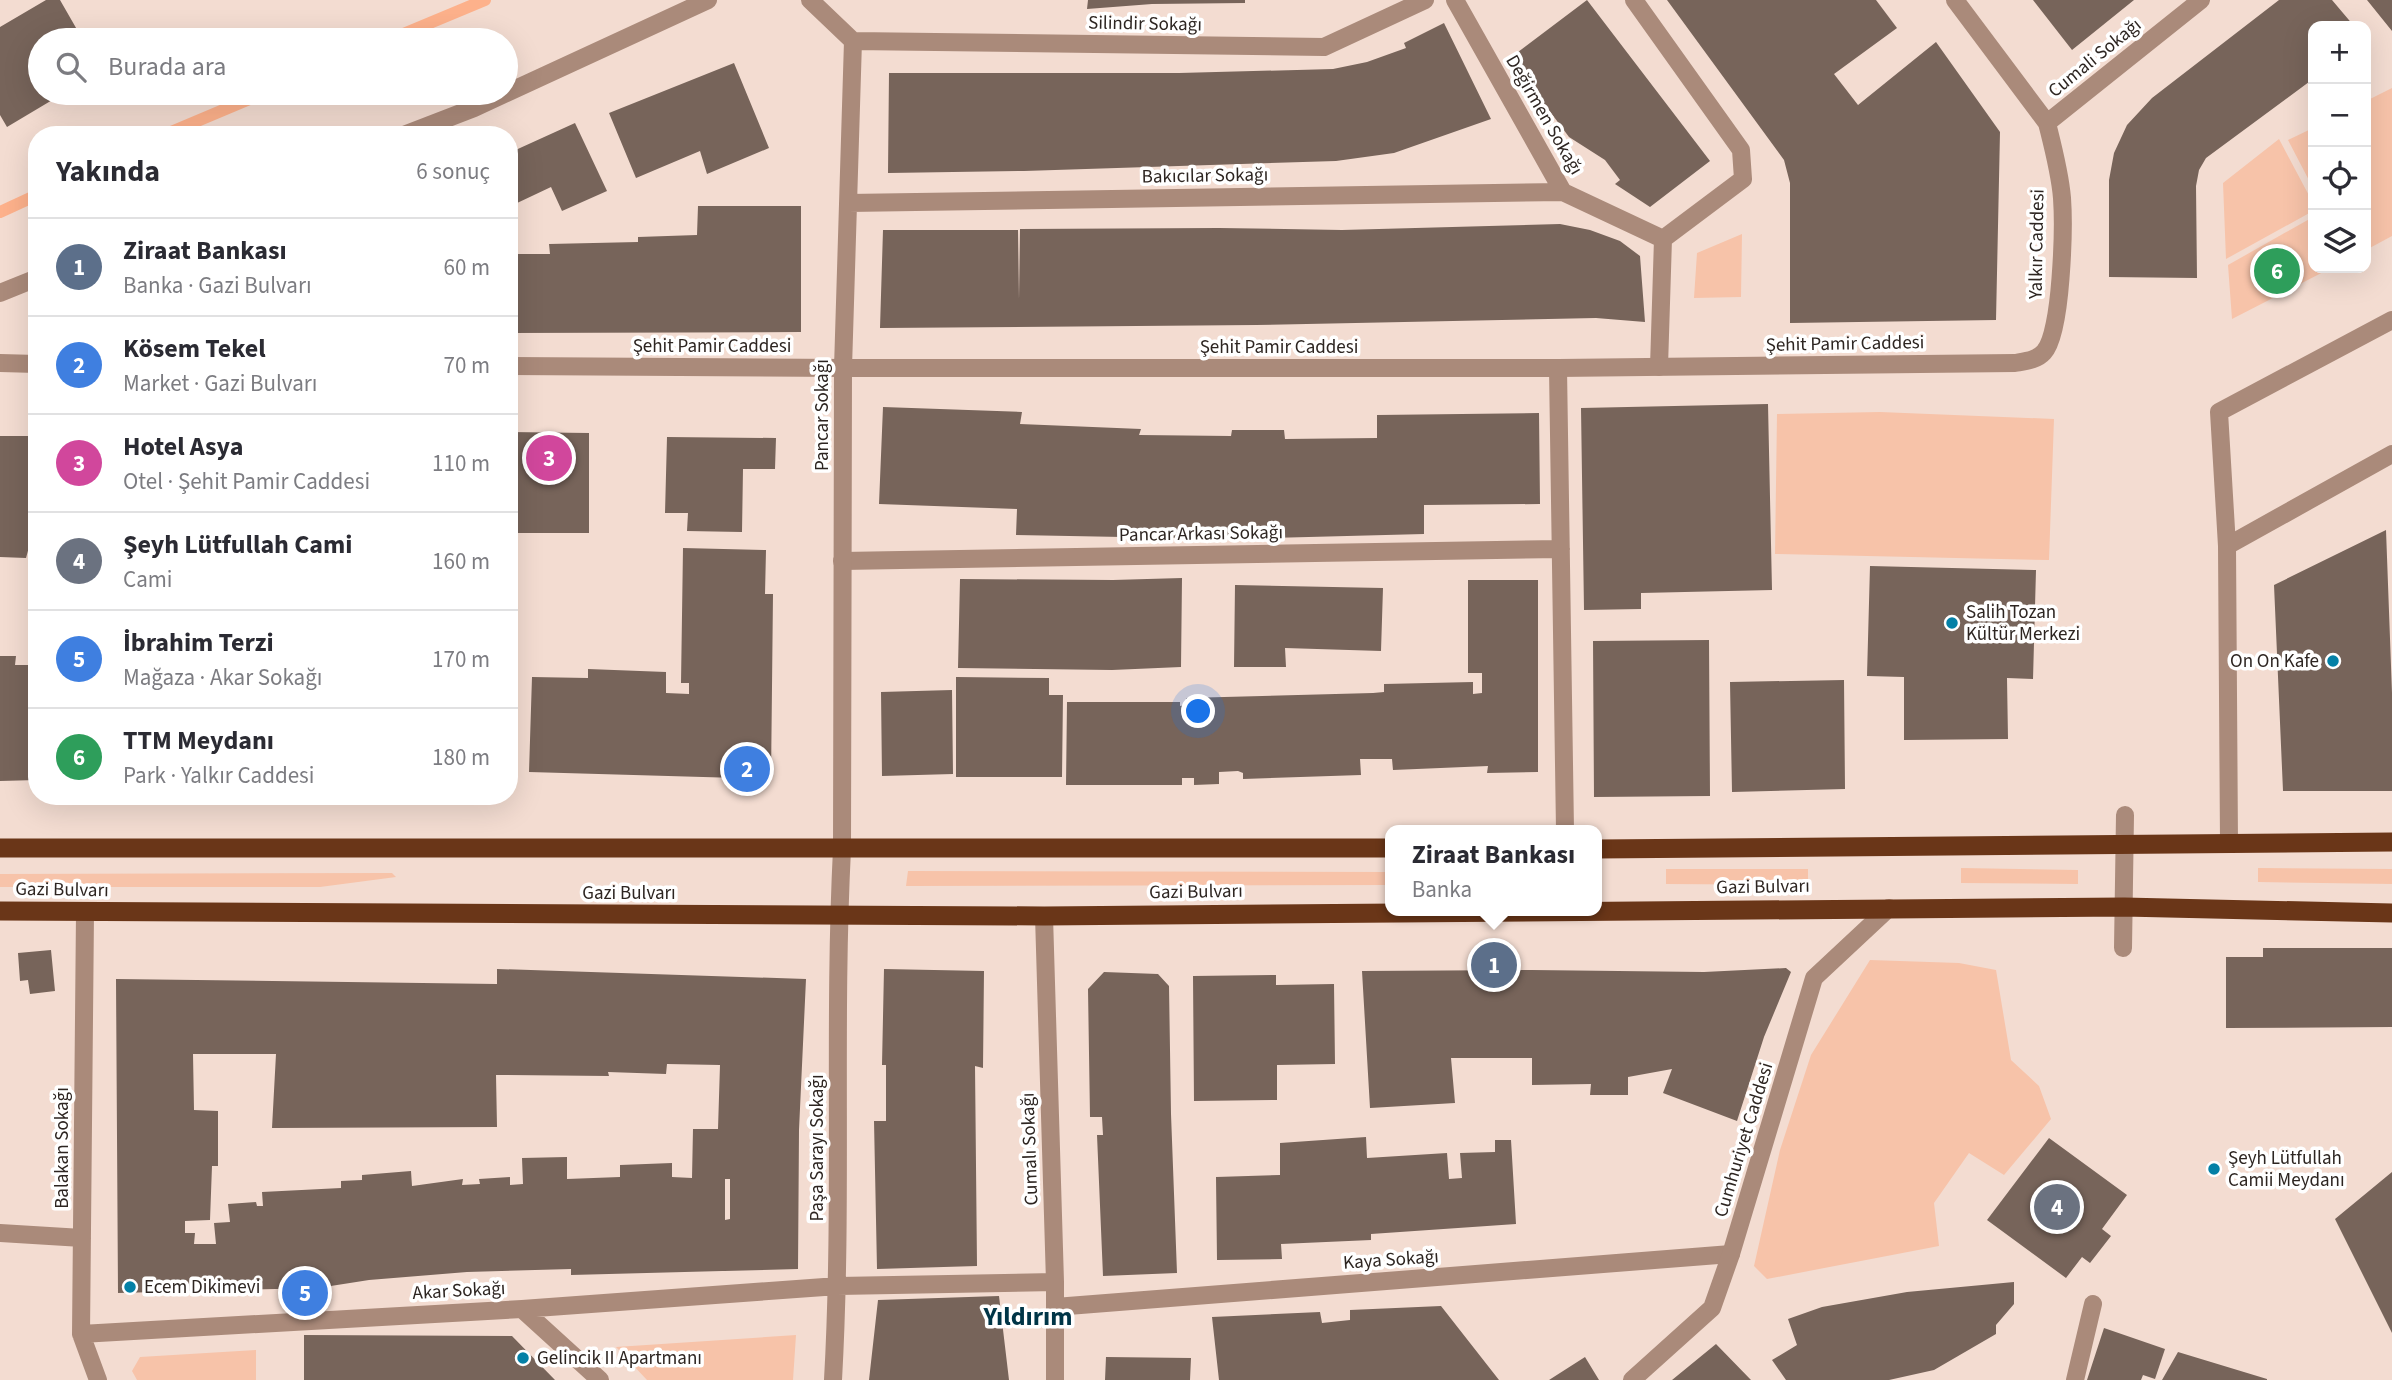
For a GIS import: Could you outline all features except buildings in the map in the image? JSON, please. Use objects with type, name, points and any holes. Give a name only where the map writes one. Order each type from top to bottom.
[{"type":"highway","name":"Gazi Bulvarı","points":[[1602,849],[2392,842]]},
{"type":"highway","points":[[0,848],[1385,848]]},
{"type":"highway","name":"Gazi Bulvarı","points":[[1602,911],[2124,907],[2392,913]]},
{"type":"highway","name":"Gazi Bulvarı","points":[[0,911],[838,916],[1385,913]]},
{"type":"street","points":[[518,88],[708,0]]},
{"type":"street","points":[[810,0],[853,41]]},
{"type":"street","name":"Silindir Sokağı","points":[[853,41],[1324,47],[1425,0]]},
{"type":"street","name":"Değirmen Sokağı","points":[[1455,0],[1563,192],[1663,239]]},
{"type":"street","points":[[1634,0],[1741,150],[1743,179],[1663,239],[1659,367]]},
{"type":"street","name":"Yalkır Caddesi","points":[[1955,0],[2047,124],[2062,197],[2059,297],[2055,330],[2045,351]]},
{"type":"street","name":"Cumali Sokağı","points":[[2047,124],[2202,0]]},
{"type":"street","name":"Pancar Sokağı","points":[[842,849],[843,368],[853,41]]},
{"type":"street","points":[[427,126],[480,105]]},
{"type":"street","name":"Bakıcılar Sokağı","points":[[848,203],[1563,192]]},
{"type":"street","points":[[0,293],[28,282]]},
{"type":"street","points":[[2229,843],[2227,546],[2219,412],[2392,320]]},
{"type":"street","name":"Şehit Pamir Caddesi","points":[[518,366],[1558,368],[2015,363],[2031,360],[2045,351]]},
{"type":"street","points":[[0,363],[28,364]]},
{"type":"street","points":[[1558,368],[1565,825]]},
{"type":"street","points":[[2227,546],[2392,454]]},
{"type":"street","name":"Pancar Arkası Sokağı","points":[[842,561],[1561,549]]},
{"type":"street","points":[[2123,948],[2126,815]]},
{"type":"street","name":"Paşa Sarayı Sokağı","points":[[833,1380],[838,1286],[838,916],[842,849]]},
{"type":"street","name":"Cumhuriyet Caddesi","points":[[1632,1380],[1712,1308],[1815,978],[1889,908]]},
{"type":"street","name":"Balakan Sokağı","points":[[85,913],[81,1334],[98,1380]]},
{"type":"street","name":"Cumalı Sokağı","points":[[1044,916],[1055,1282],[1055,1380]]},
{"type":"street","points":[[0,1233],[82,1238]]},
{"type":"street","name":"Kaya Sokağı","points":[[1055,1307],[1731,1254]]},
{"type":"street","name":"Akar Sokağı","points":[[81,1334],[522,1309],[838,1286],[1055,1282]]},
{"type":"street","points":[[2075,1380],[2093,1304]]},
{"type":"street","points":[[522,1309],[600,1380]]},
{"type":"shaded area","points":[[2392,88],[2392,236],[2371,247],[2371,147],[2371,98]]},
{"type":"shaded area","points":[[2308,130],[2308,178],[2288,140]]},
{"type":"shaded area","points":[[2279,139],[2308,194],[2308,214],[2226,259],[2223,183]]},
{"type":"shaded area","points":[[2308,220],[2308,273],[2321,273],[2232,319],[2228,265]]},
{"type":"shaded area","points":[[1742,234],[1741,297],[1694,298],[1697,253]]},
{"type":"shaded area","points":[[1880,412],[2054,419],[2049,560],[1775,554],[1777,414]]},
{"type":"shaded area","points":[[1961,868],[2078,870],[2078,884],[1961,883]]},
{"type":"shaded area","points":[[2258,868],[2392,869],[2392,884],[2258,882]]},
{"type":"shaded area","points":[[1666,869],[1808,869],[1808,885],[1666,884]]},
{"type":"shaded area","points":[[908,871],[1385,872],[1385,885],[906,886]]},
{"type":"shaded area","points":[[392,873],[396,877],[320,887],[0,887],[0,874]]},
{"type":"shaded area","points":[[1870,960],[1959,963],[1996,970],[2011,1060],[2039,1086],[2051,1119],[2004,1175],[1969,1153],[1934,1203],[1939,1246],[1767,1279],[1754,1266],[1780,1150],[1811,1055]]},
{"type":"shaded area","points":[[796,1335],[793,1380],[647,1380],[616,1347]]},
{"type":"shaded area","points":[[256,1350],[256,1380],[137,1380],[132,1371],[140,1357]]},
{"type":"waterway","points":[[418,28],[485,0]]},
{"type":"waterway","points":[[185,126],[235,105]]},
{"type":"waterway","points":[[0,212],[28,199]]},
{"type":"place","name":"TTM Meydanı","points":[[2277,271]]},
{"type":"place","name":"Hotel Asya","points":[[549,458]]},
{"type":"place","name":"Salih Tozan Kültür Merkezi","points":[[1952,623]]},
{"type":"place","name":"On On Kafe","points":[[2333,661]]},
{"type":"place","name":"Kösem Tekel","points":[[747,769]]},
{"type":"place","name":"Ziraat Bankası","points":[[1494,965]]},
{"type":"place","name":"Şeyh Lütfullah Camii Meydanı","points":[[2214,1169]]},
{"type":"place","name":"Şeyh Lütfullah Cami","points":[[2057,1207]]},
{"type":"place","name":"Ecem Dikimevi","points":[[130,1287]]},
{"type":"place","name":"İbrahim Terzi","points":[[305,1293]]},
{"type":"place","name":"Gelincik II Apartmanı","points":[[523,1358]]},
{"type":"district","name":"Yıldırım","points":[[1028,1316]]}]
